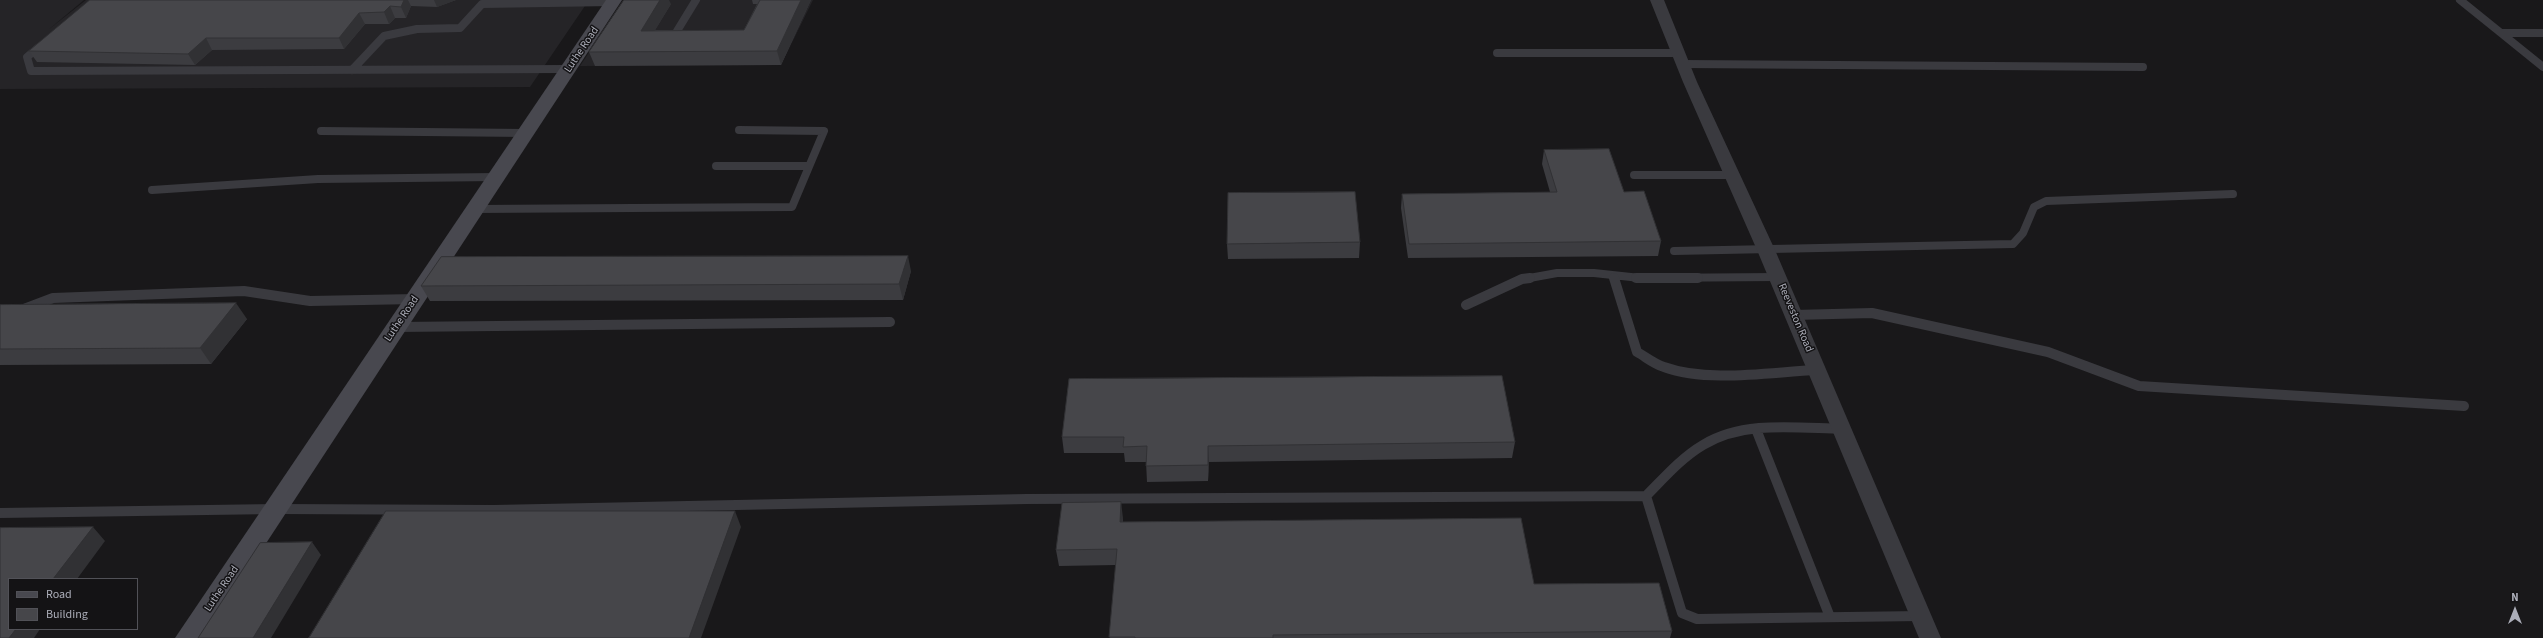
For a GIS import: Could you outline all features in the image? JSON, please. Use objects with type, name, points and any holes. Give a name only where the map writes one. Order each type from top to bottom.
[{"type":"street","name":"Reeveston Road","points":[[1657,0],[1680,58],[1731,175],[1778,277],[1930,638]]},
{"type":"street","name":"Luthe Road","points":[[189,638],[614,1]]},
{"type":"lane","points":[[677,31],[696,0]]},
{"type":"lane","points":[[2460,0],[2543,67]]},
{"type":"lane","points":[[352,70],[384,36],[417,29],[460,28],[483,2],[614,1]]},
{"type":"lane","points":[[2501,33],[2543,33]]},
{"type":"lane","points":[[45,41],[27,57],[31,71],[568,69]]},
{"type":"lane","points":[[1497,52],[1680,58],[2143,66]]},
{"type":"lane","points":[[475,209],[792,207],[824,131],[740,130]]},
{"type":"lane","points":[[321,131],[526,133]]},
{"type":"lane","points":[[716,166],[809,166]]},
{"type":"lane","points":[[1634,175],[1731,175]]},
{"type":"lane","points":[[152,190],[318,179],[497,177]]},
{"type":"lane","points":[[1674,251],[2013,244],[2023,233],[2034,207],[2046,201],[2233,194]]},
{"type":"lane","points":[[1466,305],[1522,279],[1558,273],[1674,278],[1778,277]]},
{"type":"lane","points":[[1614,276],[1637,352],[1664,368],[1687,373],[1817,370]]},
{"type":"lane","points":[[13,313],[53,298],[244,291],[310,301],[416,299]]},
{"type":"lane","points":[[1794,315],[1872,314],[2048,352],[2139,386],[2464,406]]},
{"type":"lane","points":[[397,327],[890,322]]},
{"type":"lane","points":[[0,514],[276,509],[502,510],[1083,499],[1646,496],[1681,462],[1711,441],[1748,428],[1842,429]]},
{"type":"lane","points":[[1756,428],[1830,617]]},
{"type":"lane","points":[[1646,496],[1682,613],[1697,619],[1921,616]]},
{"type":"shaded area","points":[[0,0],[84,0],[48,30],[86,0],[589,0],[530,87],[0,89]]},
{"type":"shaded area","points":[[624,0],[813,0],[781,65],[580,66]]},
{"type":"building","points":[[90,0],[404,0],[401,7],[390,6],[384,12],[359,13],[339,38],[206,38],[188,54],[29,51]]},
{"type":"building","points":[[624,0],[660,0],[641,31],[744,30],[760,0],[801,0],[777,51],[589,52]]},
{"type":"building","points":[[1609,149],[1624,192],[1644,191],[1661,241],[1409,244],[1402,194],[1557,192],[1544,150]]},
{"type":"building","points":[[1355,192],[1360,242],[1227,244],[1228,193]]},
{"type":"building","points":[[908,256],[899,284],[421,286],[441,257]]},
{"type":"building","points":[[236,303],[200,348],[0,349],[0,305]]},
{"type":"building","points":[[1502,376],[1515,442],[1208,446],[1208,465],[1146,466],[1147,446],[1123,447],[1124,437],[1062,437],[1069,379]]},
{"type":"building","points":[[1121,502],[1120,522],[1521,518],[1534,584],[1659,583],[1672,631],[1273,635],[1273,638],[1109,637],[1117,549],[1056,550],[1062,503]]},
{"type":"building","points":[[386,511],[735,511],[689,638],[309,638]]},
{"type":"building","points":[[93,527],[54,578],[8,578],[8,630],[15,630],[9,638],[0,638],[0,528]]},
{"type":"building","points":[[312,542],[253,638],[198,638],[260,543]]}]
